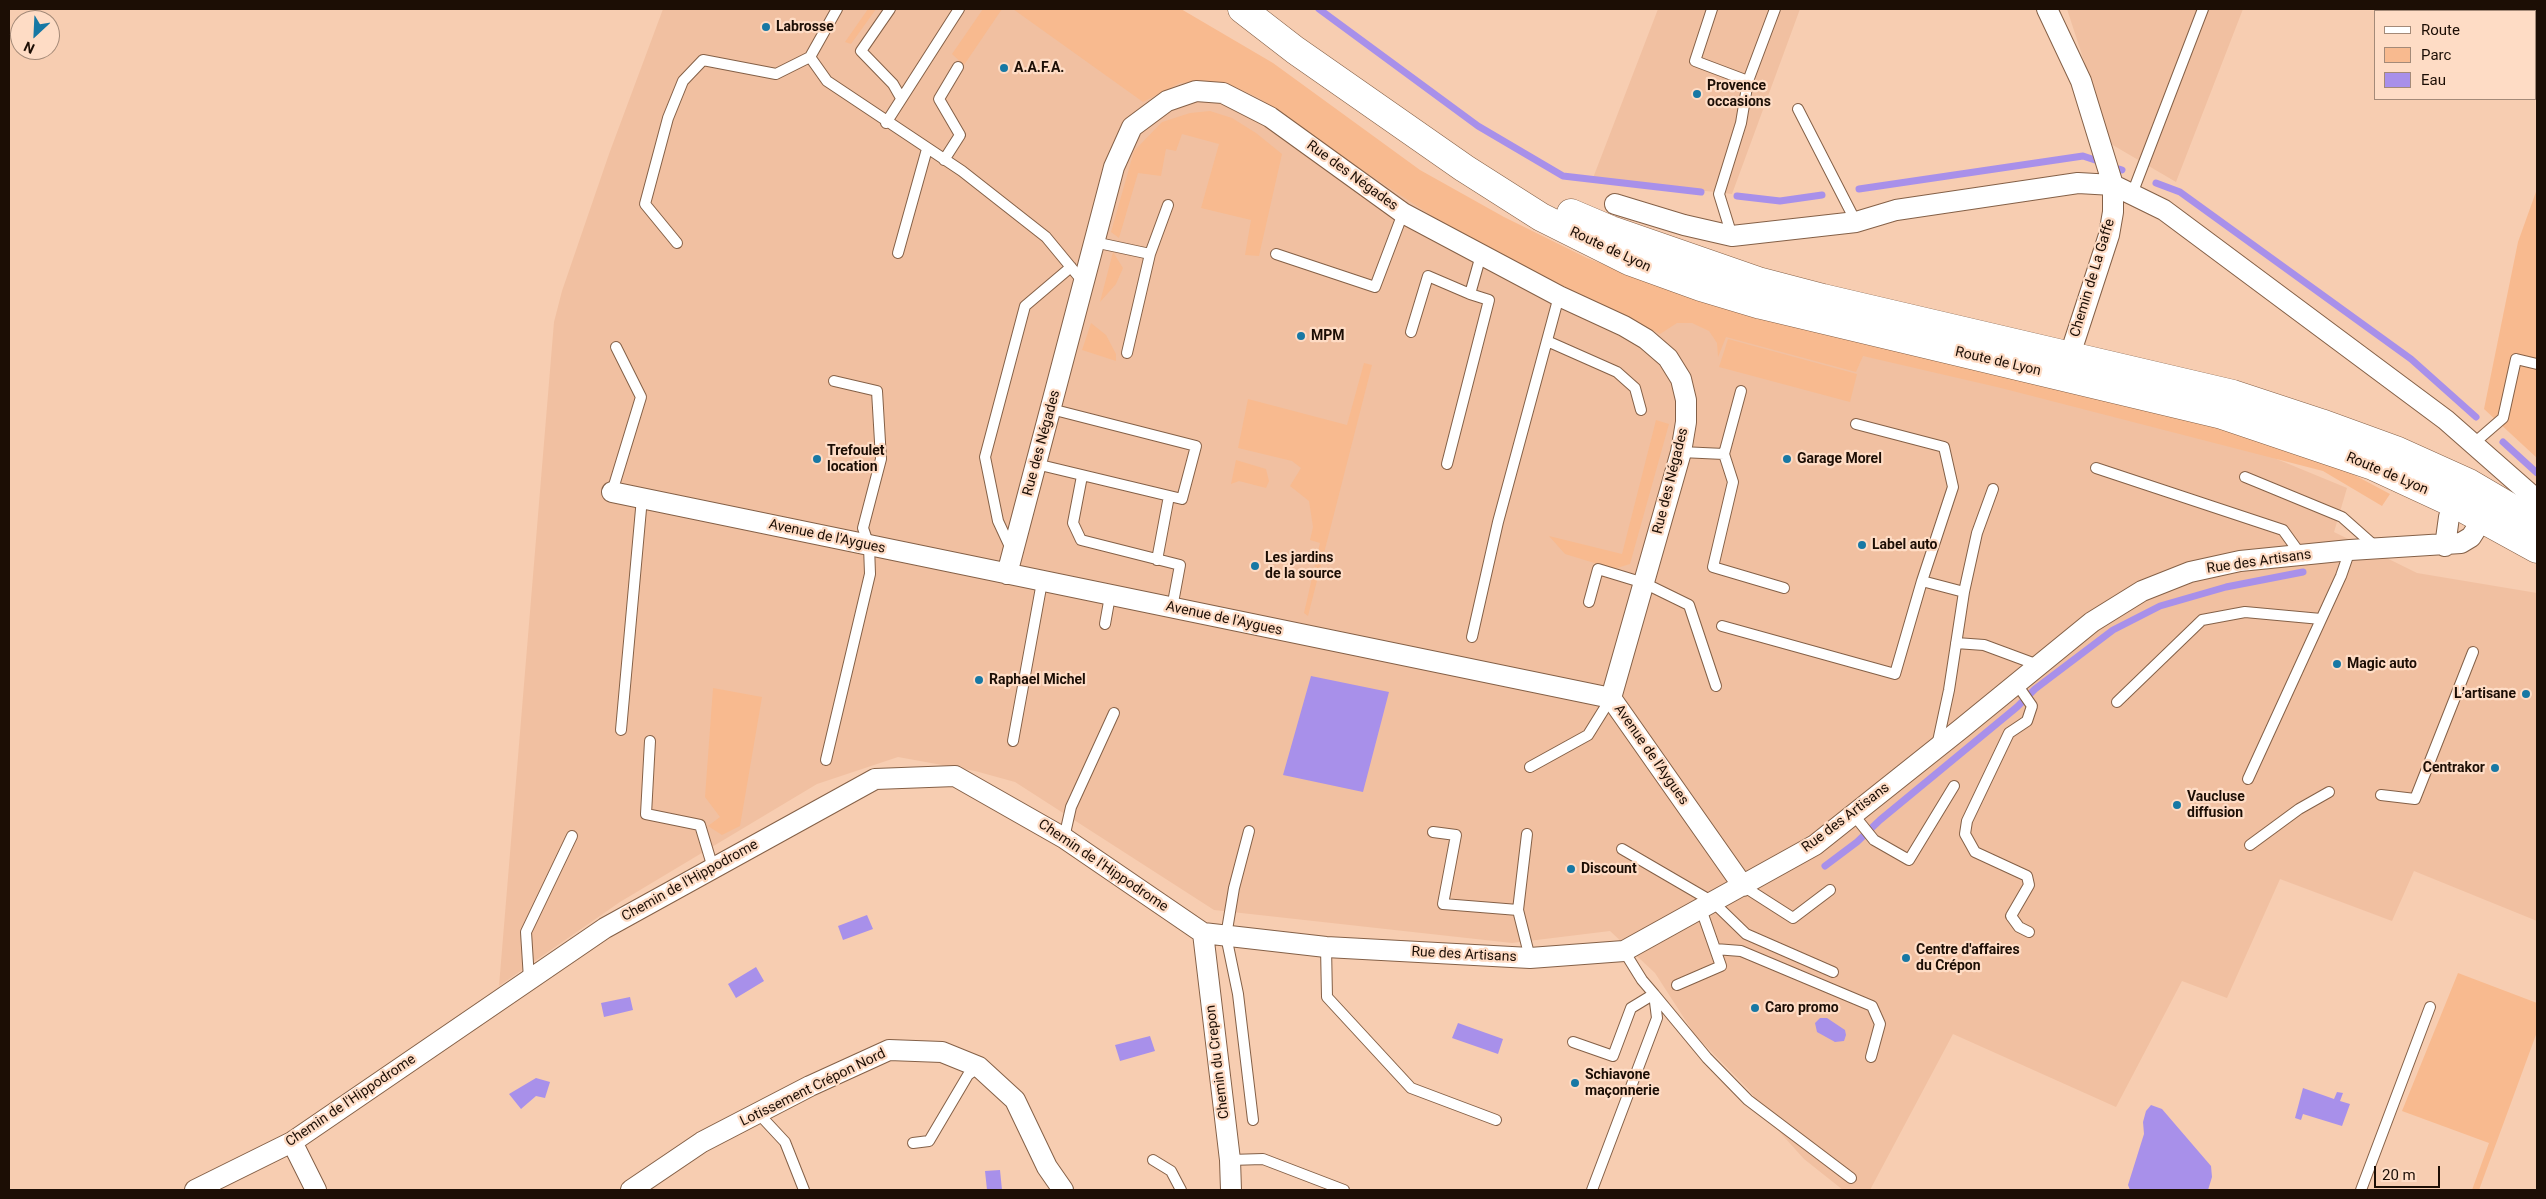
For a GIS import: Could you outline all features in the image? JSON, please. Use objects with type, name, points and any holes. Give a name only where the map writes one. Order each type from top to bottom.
[{"type":"main road","name":"Route de Lyon","points":[[1242,9],[1295,50],[1464,168],[1559,226],[1629,261],[1701,287],[1760,305],[2066,367],[2308,443],[2472,502],[2537,523]]},
{"type":"main road","name":"Route de Lyon","points":[[2472,502],[2537,549]]},
{"type":"street","name":"Chemin de La Gaffe","points":[[2047,9],[2081,80],[2113,185],[2113,212],[2109,235],[2066,367]]},
{"type":"street","name":"Rue des Négades","points":[[1007,574],[1114,167],[1132,127],[1167,101],[1196,91],[1223,93],[1270,117],[1403,213],[1559,296],[1624,326],[1646,339],[1668,358],[1681,380],[1686,400],[1681,452],[1612,698]]},
{"type":"street","points":[[1615,204],[1684,225],[1732,236],[1856,222],[1896,210],[2078,183],[2113,185],[2164,210],[2446,420],[2537,500]]},
{"type":"street","name":"Avenue de l'Aygues","points":[[612,492],[1612,698],[1743,886]]},
{"type":"street","points":[[2445,546],[2448,523],[2472,502],[2537,534]]},
{"type":"street","name":"Rue des Artisans","points":[[1203,933],[1326,947],[1530,958],[1624,951],[1815,845],[2092,622],[2142,591],[2190,572],[2240,561],[2350,550],[2445,546],[2461,543],[2471,537],[2472,502]]},
{"type":"street","name":"Chemin de l'Hippodrome","points":[[195,1190],[292,1142],[605,928],[875,779],[955,776],[1064,838],[1203,933]]},
{"type":"street","name":"Chemin du Crepon","points":[[1203,933],[1230,1160],[1231,1190]]},
{"type":"street","name":"Lotissement Crépon Nord","points":[[631,1190],[702,1142],[810,1086],[889,1050],[942,1052],[979,1067],[1015,1100],[1047,1168],[1063,1190]]},
{"type":"street","points":[[292,1142],[316,1190]]},
{"type":"lane","points":[[677,243],[645,204],[668,118],[683,81],[703,60],[776,74],[810,57],[838,9]]},
{"type":"lane","points":[[890,9],[861,50],[893,84],[902,98]]},
{"type":"lane","points":[[886,123],[959,9]]},
{"type":"lane","points":[[1712,9],[1695,61],[1748,81]]},
{"type":"lane","points":[[1732,236],[1719,194],[1741,123],[1748,81],[1775,9]]},
{"type":"lane","points":[[2132,194],[2203,9]]},
{"type":"lane","points":[[810,57],[827,81],[886,123],[944,160],[1046,237],[1084,283]]},
{"type":"lane","points":[[944,160],[960,136],[939,99],[958,67]]},
{"type":"lane","points":[[1798,109],[1856,222]]},
{"type":"lane","points":[[898,252],[927,149]]},
{"type":"lane","points":[[1127,353],[1150,254],[1168,205]]},
{"type":"lane","points":[[1276,254],[1375,288],[1403,213]]},
{"type":"lane","points":[[1094,242],[1150,254]]},
{"type":"lane","points":[[1470,294],[1481,255]]},
{"type":"lane","points":[[1013,552],[998,521],[985,457],[1025,306],[1071,267]]},
{"type":"lane","points":[[1411,332],[1428,276],[1489,300],[1448,464]]},
{"type":"lane","points":[[1472,637],[1498,522],[1559,296]]},
{"type":"lane","points":[[1547,341],[1617,372],[1635,388],[1641,410]]},
{"type":"lane","points":[[612,492],[642,397],[616,346]]},
{"type":"lane","points":[[2473,444],[2503,418],[2516,359],[2537,364]]},
{"type":"lane","points":[[826,760],[870,574],[869,546],[863,528],[881,459],[877,391],[834,381]]},
{"type":"lane","points":[[1741,391],[1724,454],[1733,482],[1712,567],[1784,588]]},
{"type":"lane","points":[[1036,464],[1182,499],[1196,446],[1051,409]]},
{"type":"lane","points":[[1722,626],[1895,674],[1922,581],[1953,487],[1944,447],[1856,424]]},
{"type":"lane","points":[[1681,452],[1724,454]]},
{"type":"lane","points":[[2096,468],[2283,530],[2301,555]]},
{"type":"lane","points":[[1082,476],[1073,523],[1081,540],[1180,566],[1172,608]]},
{"type":"lane","points":[[2245,477],[2342,517],[2377,548]]},
{"type":"lane","points":[[1936,749],[1964,592],[1977,533],[1993,488]]},
{"type":"lane","points":[[1157,560],[1169,496]]},
{"type":"lane","points":[[621,730],[642,498]]},
{"type":"lane","points":[[2248,779],[2350,550]]},
{"type":"lane","points":[[1589,602],[1598,569],[1644,583],[1689,605],[1716,686]]},
{"type":"lane","points":[[1922,581],[1964,592]]},
{"type":"lane","points":[[1013,742],[1042,582]]},
{"type":"lane","points":[[1105,624],[1110,596]]},
{"type":"lane","points":[[2117,702],[2202,620],[2245,612],[2321,618]]},
{"type":"lane","points":[[1956,643],[1984,645],[2038,665]]},
{"type":"lane","points":[[2381,795],[2416,799],[2473,652]]},
{"type":"lane","points":[[2016,683],[2032,706],[2027,721],[2009,733],[1967,821],[1965,834],[1974,852],[2027,876],[2029,885],[2011,916],[2019,927],[2029,932]]},
{"type":"lane","points":[[1530,767],[1588,735],[1612,698]]},
{"type":"lane","points":[[1064,838],[1071,807],[1114,713]]},
{"type":"lane","points":[[650,740],[646,814],[700,825],[713,868]]},
{"type":"lane","points":[[1853,814],[1874,840],[1909,860],[1954,786]]},
{"type":"lane","points":[[2250,845],[2299,809],[2329,792]]},
{"type":"lane","points":[[1249,831],[1234,888],[1226,936],[1238,994],[1253,1120]]},
{"type":"lane","points":[[1433,832],[1456,835],[1443,904],[1518,910]]},
{"type":"lane","points":[[1527,834],[1518,910],[1530,958]]},
{"type":"lane","points":[[529,979],[526,932],[572,836]]},
{"type":"lane","points":[[1622,849],[1707,905],[1746,934],[1833,972]]},
{"type":"lane","points":[[1743,886],[1793,918],[1830,890]]},
{"type":"lane","points":[[1677,985],[1721,966],[1715,949],[1707,905]]},
{"type":"lane","points":[[1326,947],[1327,996],[1411,1088],[1496,1120]]},
{"type":"lane","points":[[1715,949],[1741,950],[1872,1006],[1880,1024],[1871,1057]]},
{"type":"lane","points":[[1624,951],[1642,980],[1707,1058],[1748,1100],[1851,1178]]},
{"type":"lane","points":[[1573,1042],[1613,1056],[1631,1008],[1654,994]]},
{"type":"lane","points":[[1592,1190],[1657,1018],[1654,994]]},
{"type":"lane","points":[[2361,1190],[2430,1007]]},
{"type":"lane","points":[[913,1143],[929,1141],[968,1075],[979,1067]]},
{"type":"lane","points":[[758,1113],[784,1142],[804,1190]]},
{"type":"lane","points":[[1230,1160],[1262,1158],[1344,1190]]},
{"type":"lane","points":[[1153,1160],[1171,1171],[1181,1190]]},
{"type":"shaded area","points":[[663,9],[1157,9],[1490,220],[1705,314],[2233,441],[2347,488],[2334,532],[2417,573],[2537,593],[2537,921],[2414,871],[2392,921],[2280,879],[2227,998],[2182,981],[2116,1107],[1953,1034],[1870,1190],[1843,1190],[1804,1159],[1767,1118],[1750,1091],[1695,1035],[1655,973],[1610,931],[1512,943],[1214,910],[1015,782],[975,771],[898,757],[817,784],[620,902],[499,986],[554,322],[562,291],[609,154]]},
{"type":"shaded area","name":"Provence occasions","points":[[1658,9],[1800,9],[1732,194],[1593,178]]},
{"type":"shaded area","points":[[2067,9],[2243,9],[2176,182],[2111,144]]},
{"type":"green space","points":[[868,9],[876,9],[851,44],[845,42]]},
{"type":"green space","points":[[983,9],[1002,9],[964,65],[952,54]]},
{"type":"green space","points":[[1013,9],[1181,9],[1273,63],[1420,170],[1504,217],[1587,258],[1688,297],[2268,440],[2330,462],[2390,494],[2382,506],[2323,471],[2001,388],[1863,356],[1856,372],[1726,337],[1718,357],[1717,343],[1709,331],[1692,323],[1677,323],[1660,334],[1532,272],[1432,216],[1293,124],[1259,98],[1235,87],[1209,81],[1180,83],[1143,102]]},
{"type":"green space","points":[[1210,111],[1232,118],[1256,133],[1282,154],[1259,256],[1245,255],[1251,220],[1201,208],[1219,144],[1182,134],[1176,151],[1166,149],[1161,176],[1138,173],[1119,238],[1111,232],[1134,151],[1162,122],[1190,113]]},
{"type":"green space","points":[[2537,189],[2537,458],[2484,409],[2518,242]]},
{"type":"green space","points":[[1113,252],[1123,268],[1116,284],[1100,302]]},
{"type":"green space","points":[[1091,323],[1106,335],[1116,354],[1116,361],[1082,350]]},
{"type":"green space","points":[[1728,339],[1857,374],[1850,402],[1719,367]]},
{"type":"green space","points":[[1364,363],[1372,365],[1308,616],[1304,613],[1320,543],[1310,540],[1313,527],[1309,501],[1290,486],[1301,468],[1292,461],[1238,448],[1248,399],[1347,425]]},
{"type":"green space","points":[[1656,420],[1669,424],[1630,564],[1614,569],[1565,554],[1549,536],[1622,554]]},
{"type":"green space","points":[[1236,460],[1266,469],[1269,481],[1266,488],[1239,481],[1231,484]]},
{"type":"green space","points":[[713,688],[762,697],[740,826],[722,835],[708,826],[720,817],[705,797]]},
{"type":"green space","points":[[2458,973],[2537,1003],[2537,1032],[2479,1190],[2472,1190],[2489,1143],[2402,1111]]},
{"type":"water","points":[[1311,676],[1389,692],[1363,792],[1283,775]]},
{"type":"water","points":[[867,915],[873,929],[843,940],[838,926]]},
{"type":"water","points":[[756,967],[764,981],[736,998],[728,984]]},
{"type":"water","points":[[630,997],[633,1010],[604,1017],[601,1003]]},
{"type":"water","points":[[1820,1018],[1827,1018],[1845,1030],[1844,1041],[1835,1042],[1817,1032],[1815,1023]]},
{"type":"water","points":[[1458,1023],[1503,1039],[1498,1054],[1452,1038]]},
{"type":"water","points":[[1150,1036],[1155,1051],[1120,1061],[1115,1045]]},
{"type":"water","points":[[536,1078],[550,1082],[545,1098],[536,1096],[521,1109],[509,1094]]},
{"type":"water","points":[[2303,1088],[2334,1099],[2337,1092],[2343,1093],[2340,1101],[2350,1104],[2342,1126],[2303,1114],[2301,1120],[2295,1118]]},
{"type":"water","points":[[2151,1105],[2162,1109],[2211,1166],[2212,1177],[2208,1190],[2130,1190],[2128,1185],[2144,1134],[2143,1122],[2146,1111]]},
{"type":"water","points":[[1000,1170],[1002,1190],[987,1190],[985,1171]]},
{"type":"waterway","points":[[1319,9],[1478,126],[1563,176],[1701,192]]},
{"type":"waterway","points":[[1859,189],[2083,156],[2095,160]]},
{"type":"waterway","points":[[2156,183],[2180,192],[2411,359],[2476,417]]},
{"type":"waterway","points":[[1737,196],[1780,201],[1822,195]]},
{"type":"waterway","points":[[2503,442],[2537,473]]},
{"type":"waterway","points":[[1825,866],[1857,842],[1880,820],[2017,707],[2035,689],[2113,630],[2160,606],[2226,587],[2303,572]]},
{"type":"place","name":"Labrosse","points":[[766,27]]},
{"type":"place","name":"A.A.F.A.","points":[[1004,68]]},
{"type":"place","name":"Provence occasions","points":[[1697,94]]},
{"type":"place","name":"MPM","points":[[1301,336]]},
{"type":"place","name":"Trefoulet location","points":[[817,459]]},
{"type":"place","name":"Garage Morel","points":[[1787,459]]},
{"type":"place","name":"Label auto","points":[[1862,545]]},
{"type":"place","name":"Les jardins de la source","points":[[1255,566]]},
{"type":"place","name":"Magic auto","points":[[2337,664]]},
{"type":"place","name":"Raphael Michel","points":[[979,680]]},
{"type":"place","name":"L’artisane","points":[[2526,694]]},
{"type":"place","name":"Centrakor","points":[[2495,768]]},
{"type":"place","name":"Vaucluse diffusion","points":[[2177,805]]},
{"type":"place","name":"Discount","points":[[1571,869]]},
{"type":"place","name":"Centre d'affaires du Crépon","points":[[1906,958]]},
{"type":"place","name":"Caro promo","points":[[1755,1008]]},
{"type":"place","name":"Schiavone maçonnerie","points":[[1575,1083]]}]
